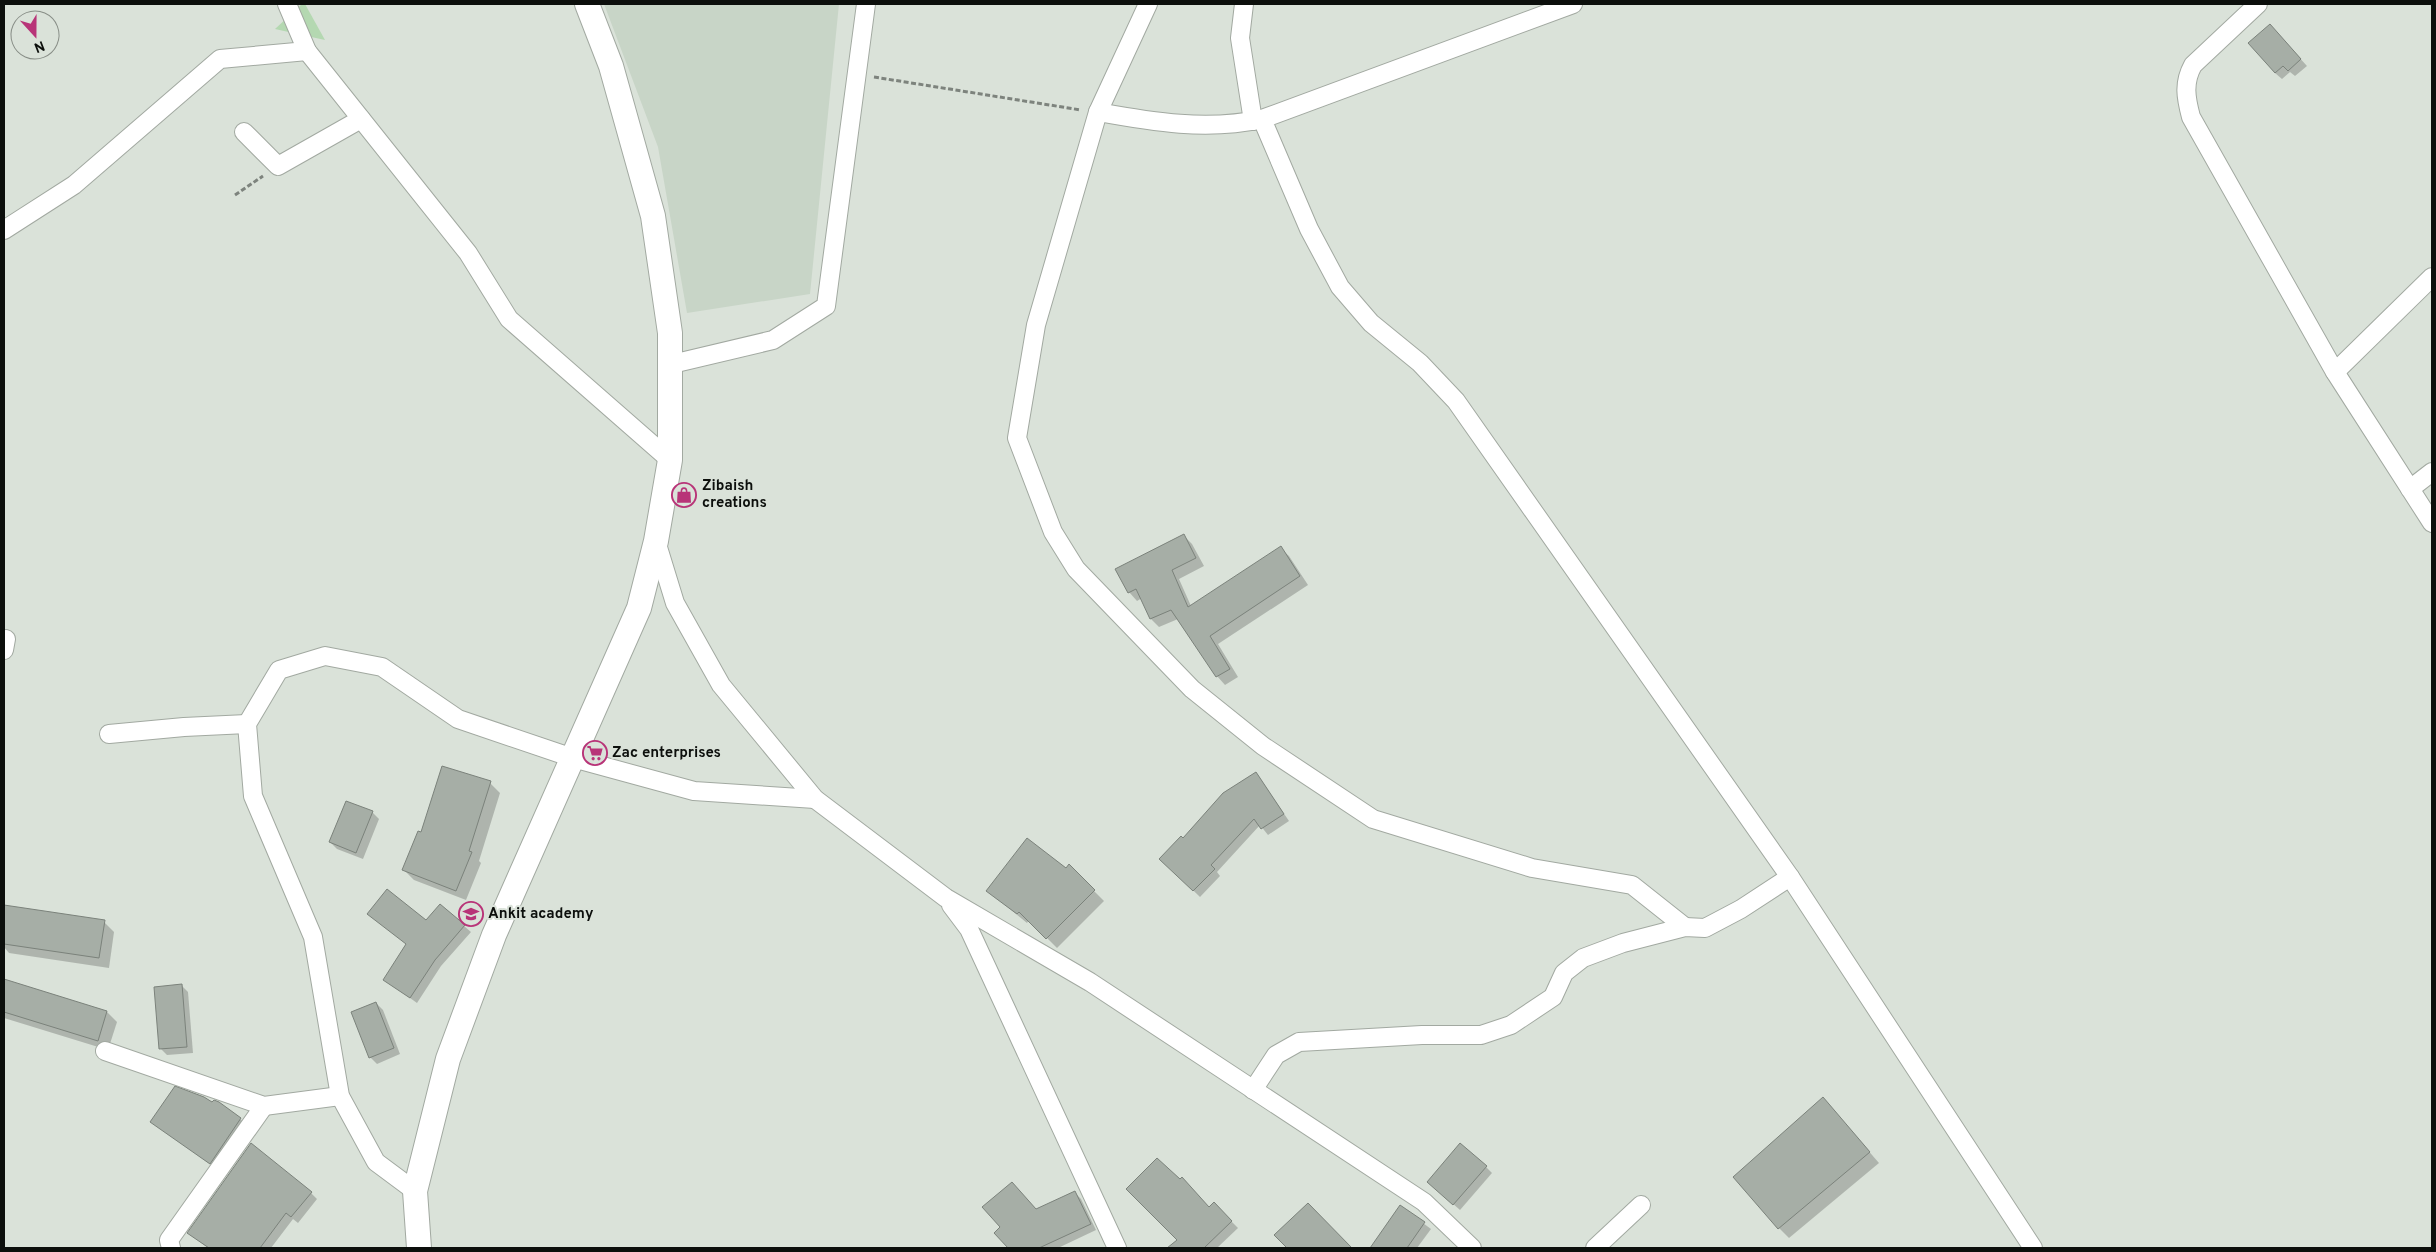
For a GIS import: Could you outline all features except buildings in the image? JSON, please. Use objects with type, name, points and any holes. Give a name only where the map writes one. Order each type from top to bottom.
[{"type":"main road","points":[[419,1248],[415,1191],[448,1060],[494,935],[639,608],[656,541],[670,460],[672,364],[670,333],[653,216],[611,66],[587,4]]},
{"type":"street","points":[[287,4],[307,52],[468,253],[510,319],[670,460]]},
{"type":"street","points":[[672,364],[773,340],[826,306],[866,4]]},
{"type":"street","points":[[1148,4],[1098,112],[1036,325],[1017,438],[1053,532],[1076,570],[1192,689],[1264,746],[1373,819],[1532,868],[1632,885],[1685,926]]},
{"type":"street","points":[[1244,4],[1240,38],[1258,120],[1308,229],[1340,287],[1371,323],[1420,363],[1456,401],[1790,877],[2033,1248]]},
{"type":"street","points":[[1098,112],[1180,125],[1258,120],[1573,4]]},
{"type":"street","points":[[2258,4],[2193,65],[2187,76],[2185,95],[2191,117],[2334,372],[2432,523]]},
{"type":"street","points":[[4,230],[74,185],[220,59],[307,52]]},
{"type":"street","points":[[244,132],[278,166],[361,119]]},
{"type":"street","points":[[2334,372],[2432,276]]},
{"type":"street","points":[[2410,489],[2432,472]]},
{"type":"street","points":[[656,541],[676,603],[721,685],[814,799],[946,898],[1090,982],[1424,1202],[1472,1248]]},
{"type":"street","points":[[415,1191],[376,1162],[340,1096],[313,937],[253,796],[248,724],[279,670],[325,656],[382,667],[458,719],[573,758],[694,791],[814,799]]},
{"type":"street","points":[[109,734],[184,727],[248,724]]},
{"type":"street","points":[[1253,1090],[1276,1055],[1299,1042],[1422,1035],[1481,1035],[1512,1025],[1553,997],[1564,973],[1583,958],[1623,943],[1685,926],[1705,928],[1741,909],[1790,877]]},
{"type":"street","points":[[946,898],[969,929],[1117,1248]]},
{"type":"street","points":[[105,1051],[264,1106],[340,1096]]},
{"type":"street","points":[[171,1248],[169,1240],[264,1106]]},
{"type":"street","points":[[1595,1248],[1641,1205]]},
{"type":"path","points":[[856,74],[1098,112]]},
{"type":"path","points":[[235,194],[278,166]]},
{"type":"shaded area","points":[[604,4],[839,4],[810,294],[687,313],[658,147]]},
{"type":"green space","points":[[302,4],[305,4],[325,40],[275,29]]},
{"type":"place","name":"Zibaish creations","points":[[684,495]]},
{"type":"place","name":"Zac enterprises","points":[[595,753]]},
{"type":"place","name":"Ankit academy","points":[[471,914]]}]
